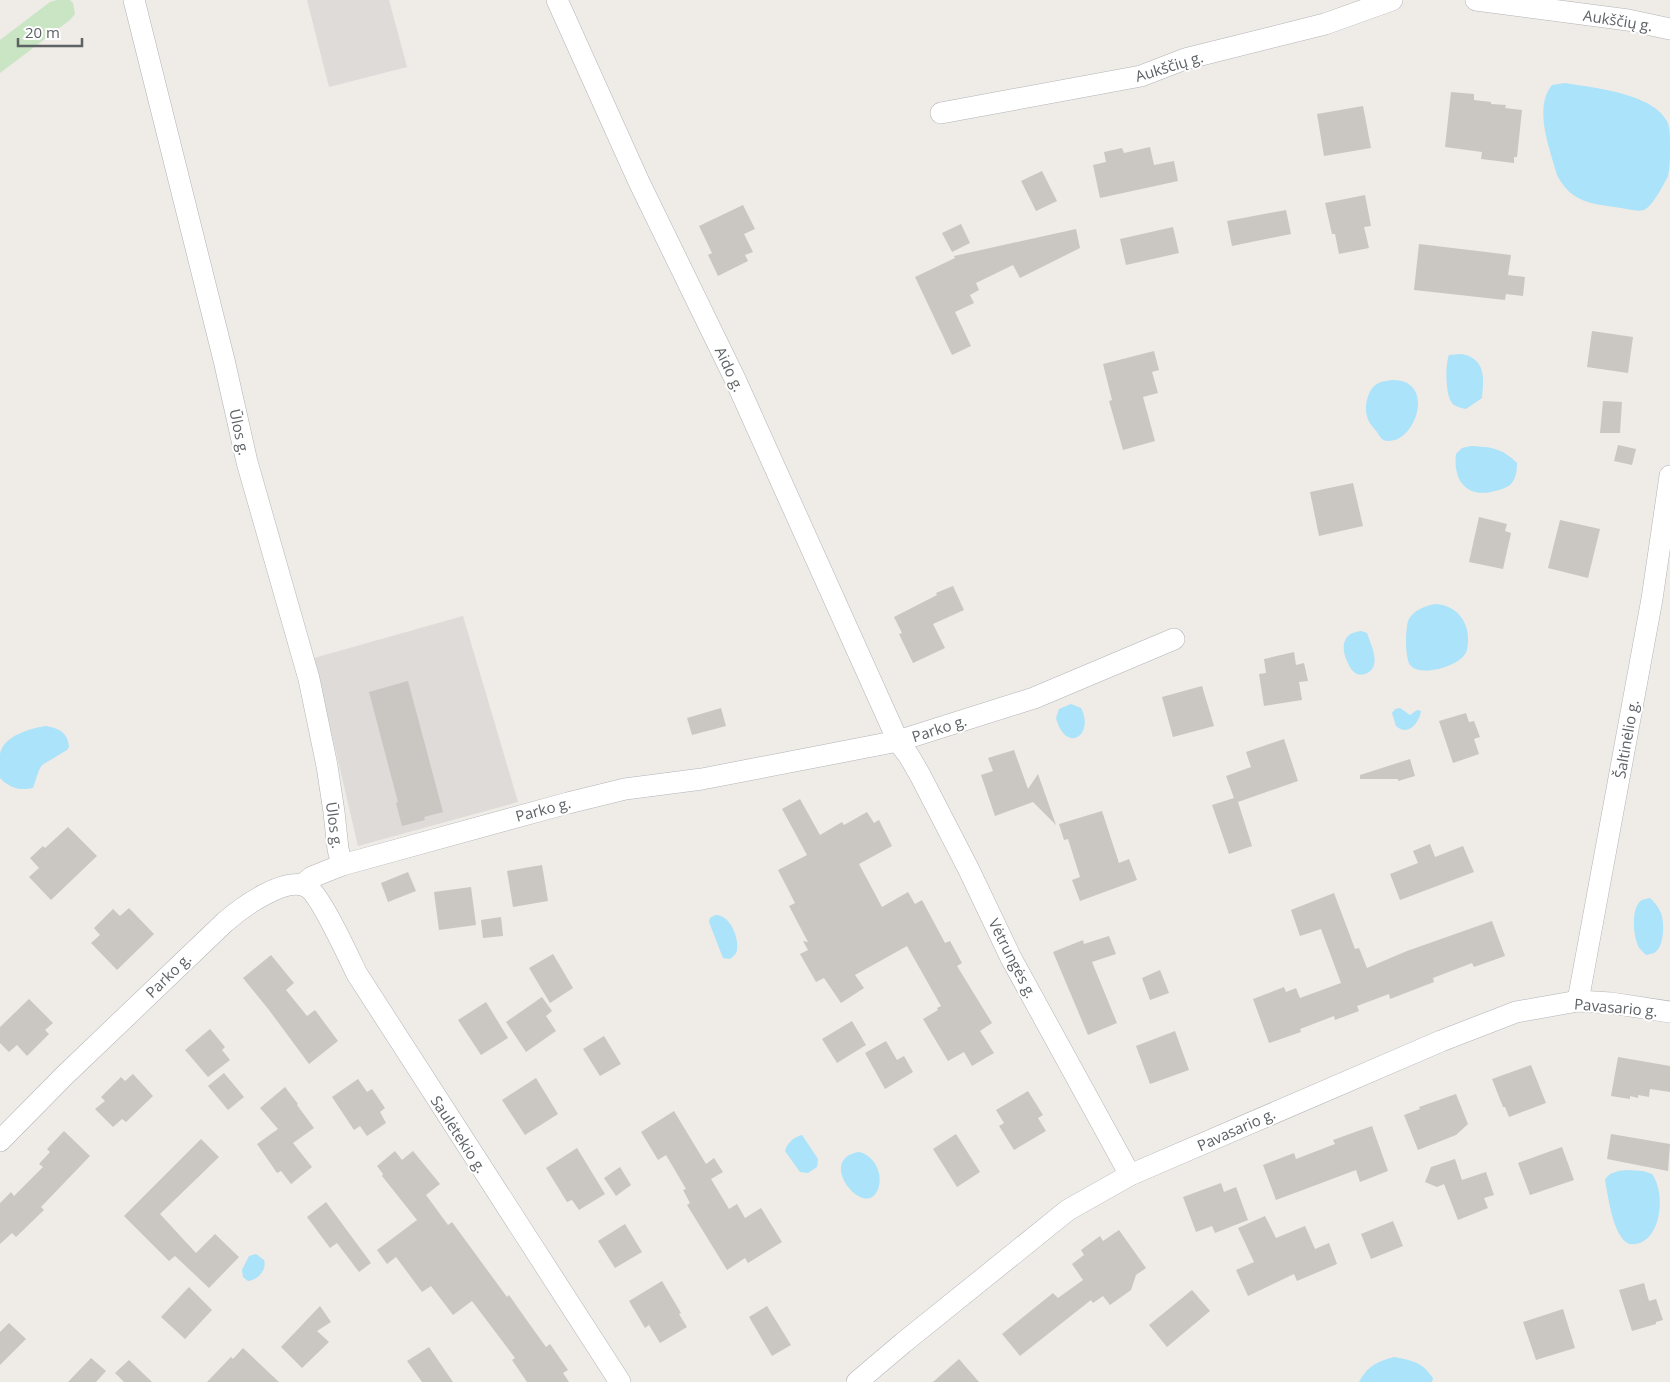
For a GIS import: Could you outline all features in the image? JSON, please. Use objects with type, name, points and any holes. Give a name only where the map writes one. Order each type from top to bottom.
[{"type":"street","name":"Ūlos g.","points":[[134,0],[217,331],[247,462],[309,680],[327,766],[338,849],[342,865]]},
{"type":"street","name":"Aido g.","points":[[557,0],[638,182],[735,379],[898,741]]},
{"type":"street","name":"Aukščių g.","points":[[941,113],[1141,76],[1185,59],[1325,24],[1392,0]]},
{"type":"street","name":"Aukščių g.","points":[[1476,0],[1628,20],[1670,29]]},
{"type":"street","name":"Šaltinėlio g.","points":[[1578,1001],[1652,600],[1670,476]]},
{"type":"street","name":"Parko g.","points":[[0,1141],[64,1076],[225,922],[255,900],[287,885],[302,885],[312,877],[342,865],[625,789],[702,779],[898,741],[1034,698],[1174,639]]},
{"type":"street","name":"Vėtrungės g.","points":[[898,741],[920,775],[968,868],[1011,958],[1130,1175]]},
{"type":"street","name":"Saulėtekio g.","points":[[302,885],[312,890],[320,902],[357,974],[620,1382]]},
{"type":"street","name":"Pavasario g.","points":[[857,1382],[1068,1210],[1130,1175],[1301,1100],[1516,1012],[1578,1001],[1611,1003],[1670,1012]]},
{"type":"shaded area","points":[[307,0],[389,0],[407,67],[329,87]]},
{"type":"shaded area","points":[[463,616],[518,802],[358,846],[314,658]]},
{"type":"green space","points":[[70,0],[73,3],[75,14],[70,20],[0,73],[0,40],[50,2]]},
{"type":"water","points":[[1565,83],[1607,90],[1637,98],[1661,113],[1668,123],[1670,131],[1670,165],[1668,176],[1651,205],[1644,210],[1635,211],[1601,205],[1576,197],[1557,175],[1545,129],[1544,105],[1546,94],[1552,85]]},
{"type":"water","points":[[1462,354],[1476,360],[1483,377],[1482,398],[1466,409],[1455,406],[1447,389],[1449,355]]},
{"type":"water","points":[[1392,380],[1406,382],[1414,389],[1418,399],[1414,422],[1407,432],[1398,439],[1388,441],[1381,438],[1370,422],[1366,407],[1369,394],[1374,386],[1380,382]]},
{"type":"water","points":[[1471,446],[1496,449],[1517,463],[1516,475],[1510,485],[1485,493],[1469,490],[1464,485],[1459,479],[1457,472],[1456,454],[1462,448]]},
{"type":"water","points":[[1435,604],[1451,608],[1462,619],[1468,633],[1467,650],[1464,656],[1450,665],[1431,670],[1415,669],[1410,665],[1407,656],[1406,642],[1409,619],[1417,611]]},
{"type":"water","points":[[1361,631],[1367,633],[1375,662],[1370,671],[1361,675],[1355,673],[1350,668],[1346,659],[1344,644],[1347,637]]},
{"type":"water","points":[[1071,704],[1081,708],[1084,718],[1082,733],[1078,737],[1072,738],[1066,736],[1056,718],[1059,709]]},
{"type":"water","points":[[1400,708],[1410,715],[1417,710],[1421,711],[1418,720],[1409,729],[1400,729],[1396,726],[1392,713],[1395,709]]},
{"type":"water","points":[[46,726],[55,728],[65,735],[69,747],[67,750],[42,765],[33,788],[19,789],[7,784],[0,778],[0,754],[6,742],[18,734]]},
{"type":"water","points":[[1650,898],[1662,915],[1663,933],[1658,950],[1646,955],[1640,949],[1636,938],[1634,916],[1638,904],[1642,900]]},
{"type":"water","points":[[715,915],[725,918],[735,932],[737,950],[730,959],[723,958],[709,922],[710,918]]},
{"type":"water","points":[[802,1135],[818,1159],[817,1167],[808,1173],[800,1172],[785,1151],[791,1141]]},
{"type":"water","points":[[859,1152],[869,1157],[879,1171],[880,1183],[872,1197],[864,1198],[855,1194],[847,1186],[842,1175],[841,1165],[846,1157]]},
{"type":"water","points":[[1626,1170],[1643,1171],[1652,1174],[1657,1183],[1660,1206],[1658,1218],[1648,1238],[1640,1243],[1629,1244],[1623,1240],[1615,1225],[1608,1196],[1605,1180],[1607,1177],[1614,1172]]},
{"type":"water","points":[[256,1254],[264,1260],[263,1271],[258,1277],[248,1281],[243,1277],[242,1270],[249,1256]]},
{"type":"water","points":[[1394,1357],[1412,1361],[1425,1368],[1433,1378],[1432,1382],[1359,1382],[1373,1365]]},
{"type":"building","points":[[1451,92],[1474,94],[1474,100],[1506,105],[1505,108],[1522,110],[1517,157],[1514,157],[1514,163],[1481,159],[1482,152],[1445,147]]},
{"type":"building","points":[[1363,106],[1371,148],[1324,156],[1317,114]]},
{"type":"building","points":[[1150,147],[1154,165],[1174,161],[1178,181],[1100,198],[1093,165],[1106,162],[1104,152],[1122,148],[1124,153]]},
{"type":"building","points":[[1042,171],[1057,201],[1036,211],[1021,181]]},
{"type":"building","points":[[1365,195],[1371,226],[1364,227],[1369,248],[1339,254],[1325,203]]},
{"type":"building","points":[[743,205],[755,229],[744,234],[753,252],[745,255],[748,261],[718,276],[708,255],[712,253],[699,226]]},
{"type":"building","points":[[1286,210],[1291,234],[1232,246],[1227,221]]},
{"type":"building","points":[[961,224],[970,243],[952,252],[942,233]]},
{"type":"building","points":[[1173,227],[1179,253],[1126,265],[1120,239]]},
{"type":"building","points":[[1076,229],[1080,248],[1020,278],[1013,265],[976,283],[979,290],[970,295],[974,303],[955,312],[971,346],[952,355],[915,277],[955,258],[954,256]]},
{"type":"building","points":[[1419,244],[1511,255],[1508,275],[1525,277],[1523,296],[1506,294],[1505,300],[1414,290]]},
{"type":"building","points":[[1592,331],[1633,337],[1628,373],[1587,367]]},
{"type":"building","points":[[1154,351],[1159,370],[1152,372],[1158,393],[1143,397],[1155,441],[1123,450],[1109,401],[1112,400],[1103,364]]},
{"type":"building","points":[[1603,401],[1622,402],[1620,433],[1600,433]]},
{"type":"building","points":[[1618,445],[1636,449],[1632,465],[1614,461]]},
{"type":"building","points":[[1353,483],[1363,526],[1319,536],[1310,492]]},
{"type":"building","points":[[1479,517],[1507,524],[1505,531],[1511,533],[1503,569],[1469,562]]},
{"type":"building","points":[[1560,520],[1600,529],[1588,578],[1548,568]]},
{"type":"building","points":[[953,586],[964,610],[933,624],[945,648],[913,663],[899,634],[902,633],[894,617],[937,595],[936,593]]},
{"type":"building","points":[[1294,652],[1296,665],[1304,663],[1308,681],[1299,682],[1302,700],[1264,706],[1259,674],[1266,673],[1264,659]]},
{"type":"building","points":[[408,681],[443,812],[424,817],[425,820],[402,826],[396,803],[398,802],[369,692]]},
{"type":"building","points":[[1202,686],[1214,726],[1173,737],[1162,697]]},
{"type":"building","points":[[721,708],[726,726],[692,735],[687,718]]},
{"type":"building","points":[[1466,713],[1469,722],[1474,721],[1480,737],[1474,739],[1479,754],[1453,763],[1439,721]]},
{"type":"building","points":[[1284,739],[1298,781],[1238,802],[1252,846],[1229,854],[1212,805],[1234,798],[1226,776],[1251,767],[1246,752]]},
{"type":"building","points":[[1014,750],[1028,789],[1038,774],[1056,825],[1033,802],[995,816],[981,775],[993,771],[988,758]]},
{"type":"building","points":[[1410,759],[1415,776],[1398,781],[1398,779],[1360,779],[1360,775]]},
{"type":"building","points":[[800,799],[820,835],[842,822],[844,825],[867,812],[874,823],[879,820],[892,846],[859,864],[882,907],[908,892],[915,904],[922,900],[945,943],[950,941],[962,963],[957,966],[992,1023],[980,1031],[994,1053],[972,1066],[964,1052],[948,1061],[923,1019],[941,1006],[907,946],[855,975],[864,988],[841,1003],[824,978],[816,982],[800,954],[808,950],[803,941],[808,942],[789,906],[795,903],[778,870],[807,855],[782,809]]},
{"type":"building","points":[[1102,811],[1119,863],[1129,859],[1137,880],[1080,901],[1072,880],[1080,877],[1068,839],[1064,840],[1059,824]]},
{"type":"building","points":[[68,827],[97,856],[51,900],[29,877],[39,868],[30,858],[43,846],[45,848]]},
{"type":"building","points":[[1430,844],[1435,857],[1463,846],[1474,872],[1400,900],[1390,874],[1418,863],[1413,851]]},
{"type":"building","points":[[542,865],[548,901],[513,907],[507,871]]},
{"type":"building","points":[[408,872],[416,891],[388,902],[381,883]]},
{"type":"building","points":[[471,887],[476,925],[439,930],[434,892]]},
{"type":"building","points":[[1334,893],[1355,949],[1359,948],[1367,968],[1407,951],[1492,921],[1505,956],[1474,967],[1472,963],[1433,978],[1434,982],[1390,999],[1389,994],[1357,1006],[1359,1011],[1335,1020],[1334,1016],[1300,1029],[1301,1032],[1269,1043],[1253,999],[1284,987],[1286,992],[1296,988],[1300,998],[1341,983],[1321,929],[1300,936],[1291,910]]},
{"type":"building","points":[[129,908],[154,934],[117,970],[91,943],[100,935],[94,928],[113,909],[120,916]]},
{"type":"building","points":[[501,917],[503,936],[483,938],[481,920]]},
{"type":"building","points":[[1109,936],[1116,954],[1092,962],[1117,1023],[1088,1035],[1053,952],[1083,940],[1084,944]]},
{"type":"building","points":[[553,954],[573,988],[550,1003],[529,968]]},
{"type":"building","points":[[271,955],[294,983],[286,990],[307,1016],[315,1010],[338,1041],[309,1064],[243,978]]},
{"type":"building","points":[[1160,970],[1169,993],[1150,1000],[1142,978]]},
{"type":"building","points":[[542,997],[552,1011],[546,1016],[556,1031],[526,1052],[506,1022]]},
{"type":"building","points":[[29,999],[53,1023],[45,1030],[49,1034],[27,1056],[17,1045],[9,1052],[0,1043],[0,1027]]},
{"type":"building","points":[[486,1002],[508,1038],[481,1055],[458,1020]]},
{"type":"building","points":[[852,1021],[866,1045],[837,1063],[822,1039]]},
{"type":"building","points":[[210,1029],[225,1047],[222,1050],[230,1060],[208,1077],[185,1050]]},
{"type":"building","points":[[1175,1031],[1189,1070],[1150,1084],[1136,1046]]},
{"type":"building","points":[[604,1036],[621,1064],[600,1076],[583,1049]]},
{"type":"building","points":[[886,1041],[897,1060],[904,1056],[913,1072],[885,1089],[865,1053]]},
{"type":"building","points":[[1618,1057],[1670,1066],[1670,1092],[1650,1089],[1649,1097],[1638,1095],[1638,1098],[1630,1096],[1630,1099],[1611,1096]]},
{"type":"building","points":[[1531,1065],[1546,1103],[1509,1117],[1492,1079]]},
{"type":"building","points":[[224,1073],[244,1097],[228,1110],[208,1086]]},
{"type":"building","points":[[133,1074],[153,1096],[126,1122],[122,1119],[113,1127],[95,1109],[105,1101],[101,1097],[121,1077],[125,1081]]},
{"type":"building","points":[[536,1078],[558,1114],[525,1135],[502,1100]]},
{"type":"building","points":[[358,1079],[367,1092],[372,1089],[385,1108],[380,1112],[386,1123],[367,1136],[360,1126],[354,1130],[332,1097]]},
{"type":"building","points":[[285,1087],[314,1128],[293,1143],[312,1167],[291,1184],[281,1171],[277,1173],[257,1144],[278,1129],[260,1108]]},
{"type":"building","points":[[1028,1091],[1043,1115],[1038,1118],[1046,1131],[1014,1150],[999,1126],[1004,1123],[996,1110]]},
{"type":"building","points":[[1456,1094],[1468,1124],[1456,1135],[1418,1150],[1404,1115],[1420,1109],[1419,1107]]},
{"type":"building","points":[[674,1111],[706,1164],[714,1158],[723,1172],[711,1179],[729,1209],[737,1204],[745,1218],[761,1208],[782,1242],[748,1263],[745,1258],[727,1270],[687,1205],[690,1203],[683,1190],[686,1189],[666,1155],[658,1160],[641,1132]]},
{"type":"building","points":[[1372,1126],[1388,1171],[1360,1182],[1356,1170],[1276,1200],[1263,1165],[1294,1153],[1296,1159],[1335,1144],[1333,1140]]},
{"type":"building","points":[[64,1131],[90,1156],[41,1207],[44,1210],[16,1237],[12,1233],[0,1244],[0,1203],[11,1192],[14,1196],[43,1167],[39,1164],[50,1152],[47,1149]]},
{"type":"building","points":[[956,1134],[980,1172],[957,1187],[933,1149]]},
{"type":"building","points":[[1611,1134],[1670,1144],[1668,1171],[1607,1159]]},
{"type":"building","points":[[201,1139],[219,1157],[160,1214],[196,1253],[215,1234],[239,1257],[209,1288],[175,1256],[169,1261],[124,1216]]},
{"type":"building","points":[[1562,1147],[1574,1180],[1530,1195],[1518,1163]]},
{"type":"building","points":[[577,1148],[605,1194],[579,1210],[572,1200],[567,1202],[546,1168]]},
{"type":"building","points":[[395,1151],[402,1160],[413,1151],[440,1184],[426,1195],[448,1225],[452,1222],[507,1297],[509,1295],[546,1347],[550,1344],[568,1370],[563,1373],[569,1382],[527,1382],[512,1360],[515,1358],[472,1301],[453,1315],[431,1286],[422,1292],[396,1257],[387,1264],[377,1250],[417,1220],[382,1176],[383,1174],[377,1166]]},
{"type":"building","points":[[1455,1159],[1462,1180],[1486,1172],[1494,1195],[1484,1198],[1488,1208],[1458,1220],[1444,1184],[1437,1187],[1425,1182],[1431,1167]]},
{"type":"building","points":[[620,1167],[631,1185],[616,1196],[604,1178]]},
{"type":"building","points":[[1221,1183],[1224,1192],[1236,1187],[1248,1220],[1215,1233],[1212,1226],[1196,1232],[1183,1197]]},
{"type":"building","points":[[326,1202],[371,1263],[359,1272],[337,1243],[330,1248],[307,1217]]},
{"type":"building","points":[[1265,1216],[1276,1238],[1305,1226],[1315,1249],[1329,1243],[1337,1264],[1297,1281],[1294,1274],[1248,1296],[1236,1270],[1254,1262],[1238,1228]]},
{"type":"building","points":[[1393,1221],[1403,1246],[1371,1259],[1361,1234]]},
{"type":"building","points":[[625,1224],[642,1252],[615,1268],[598,1241]]},
{"type":"building","points":[[1119,1230],[1146,1268],[1136,1275],[1131,1290],[1110,1305],[1103,1296],[1093,1303],[1091,1300],[1020,1356],[1002,1334],[1053,1293],[1058,1298],[1083,1280],[1072,1264],[1084,1255],[1081,1250],[1100,1236],[1103,1241]]},
{"type":"building","points":[[662,1281],[687,1327],[660,1343],[649,1325],[645,1328],[629,1301]]},
{"type":"building","points":[[1644,1283],[1649,1301],[1656,1299],[1663,1320],[1632,1331],[1619,1290]]},
{"type":"building","points":[[189,1287],[212,1310],[185,1339],[161,1317]]},
{"type":"building","points":[[1192,1290],[1210,1311],[1167,1347],[1149,1325]]},
{"type":"building","points":[[320,1306],[331,1322],[317,1331],[329,1342],[302,1368],[281,1347]]},
{"type":"building","points":[[767,1306],[791,1345],[772,1356],[749,1317]]},
{"type":"building","points":[[1563,1309],[1575,1348],[1536,1360],[1523,1322]]},
{"type":"building","points":[[9,1323],[26,1339],[0,1365],[0,1332]]},
{"type":"building","points":[[429,1347],[453,1382],[422,1382],[407,1361]]},
{"type":"building","points":[[243,1348],[279,1382],[207,1382],[231,1357],[233,1359]]},
{"type":"building","points":[[91,1358],[106,1371],[96,1382],[68,1382]]},
{"type":"building","points":[[959,1359],[979,1382],[933,1382]]},
{"type":"building","points":[[129,1360],[152,1382],[124,1382],[115,1373]]}]
